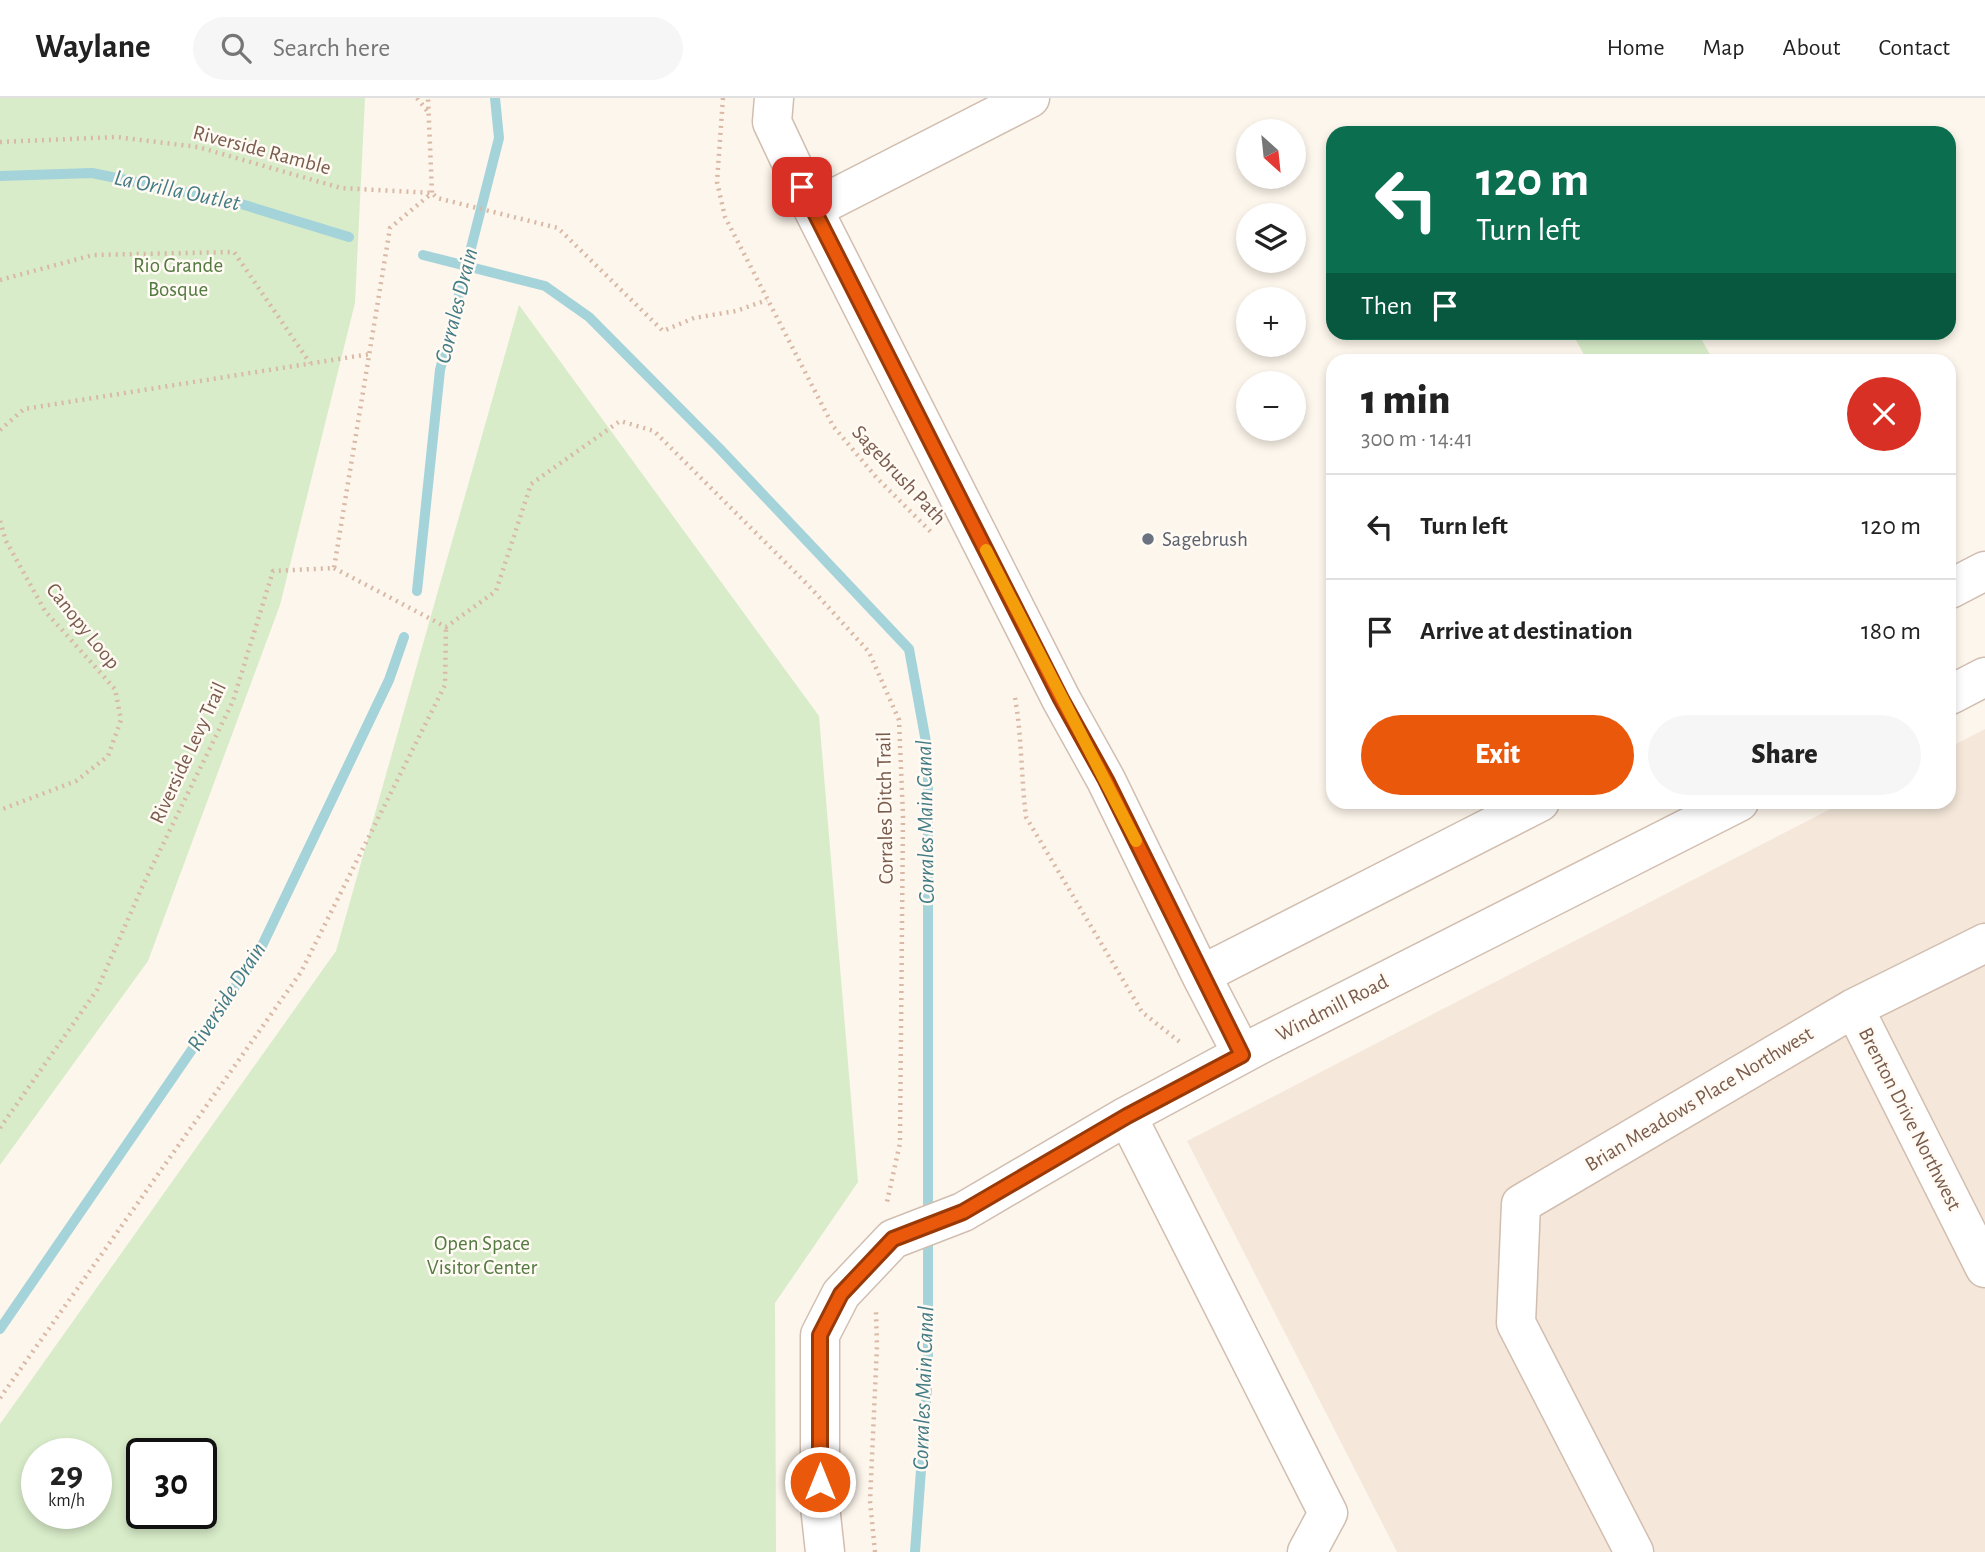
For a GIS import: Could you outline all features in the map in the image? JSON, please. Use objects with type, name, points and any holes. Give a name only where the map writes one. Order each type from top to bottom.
[{"type":"street","points":[[774,98],[772,122],[813,209],[1055,687],[1106,780],[1242,1055]]},
{"type":"street","points":[[813,209],[1030,98]]},
{"type":"street","points":[[1956,587],[1985,571]]},
{"type":"street","points":[[1956,692],[1985,677]]},
{"type":"street","points":[[1201,975],[1526,809]]},
{"type":"street","name":"Windmill Road","points":[[825,1552],[820,1506],[820,1335],[841,1294],[884,1249],[963,1212],[1206,1073],[1726,809]]},
{"type":"street","name":"Brian Meadows Place Northwest","points":[[1634,1552],[1516,1324],[1521,1204],[1854,1008],[1985,943]]},
{"type":"street","name":"Brenton Drive Northwest","points":[[1854,1008],[1985,1268]]},
{"type":"street","points":[[1127,1116],[1328,1513],[1307,1552]]},
{"type":"path","points":[[417,98],[428,113]]},
{"type":"path","points":[[428,98],[432,193]]},
{"type":"path","name":"Sagebrush Path","points":[[723,98],[717,182],[724,217],[833,426],[876,477],[934,535]]},
{"type":"path","name":"Riverside Ramble","points":[[0,142],[116,137],[144,140],[198,147],[341,188],[432,193]]},
{"type":"path","points":[[432,193],[443,199],[558,228],[663,331],[694,318],[736,311],[767,300]]},
{"type":"path","points":[[0,1398],[301,972],[445,685],[446,627],[334,568],[390,228],[432,193]]},
{"type":"path","points":[[0,281],[93,256],[234,251],[310,363]]},
{"type":"path","points":[[0,430],[24,409],[370,354]]},
{"type":"path","name":"Corrales Ditch Trail","points":[[446,627],[496,591],[531,484],[620,421],[654,431],[809,586],[869,652],[899,720],[903,816],[900,1143],[884,1249],[877,1346],[870,1502],[875,1552]]},
{"type":"path","name":"Canopy Loop","points":[[0,522],[6,541],[45,611],[115,690],[121,720],[108,756],[76,780],[0,810]]},
{"type":"path","name":"Riverside Levy Trail","points":[[0,1128],[97,990],[143,885],[233,701],[272,571],[334,568]]},
{"type":"path","points":[[1015,694],[1021,733],[1021,782],[1026,817],[1142,1012],[1187,1047],[1206,1073]]},
{"type":"shaded area","points":[[1985,729],[1985,1552],[1397,1552],[1187,1141],[1830,809],[1956,809],[1956,744]]},
{"type":"green space","name":"Rio Grande Bosque","points":[[0,98],[365,98],[355,303],[280,605],[148,961],[0,1165]]},
{"type":"green space","name":"Open Space Visitor Center","points":[[519,305],[819,716],[858,1182],[775,1303],[776,1552],[0,1552],[0,1424],[336,951]]},
{"type":"green space","points":[[1576,340],[1702,340],[1710,354],[1584,354]]},
{"type":"waterway","name":"Corrales Drain","points":[[417,591],[440,370],[499,138],[495,98]]},
{"type":"waterway","name":"La Orilla Outlet","points":[[0,176],[92,173],[238,203],[349,237]]},
{"type":"waterway","name":"Corrales Main Canal","points":[[423,255],[545,286],[589,317],[719,448],[909,649],[928,753],[928,1218]]},
{"type":"waterway","name":"Riverside Drain","points":[[0,1329],[259,952],[389,680],[404,637]]},
{"type":"waterway","name":"Corrales Main Canal","points":[[915,1552],[928,1374],[928,1235]]},
{"type":"slow traffic","points":[[986,550],[1136,841]]},
{"type":"place","name":"Sagebrush","points":[[1148,539]]},
{"type":"route","points":[[802,187],[1061,699],[1106,780],[1242,1055],[1127,1116],[963,1212],[893,1239],[841,1294],[820,1335],[820,1482]]}]
